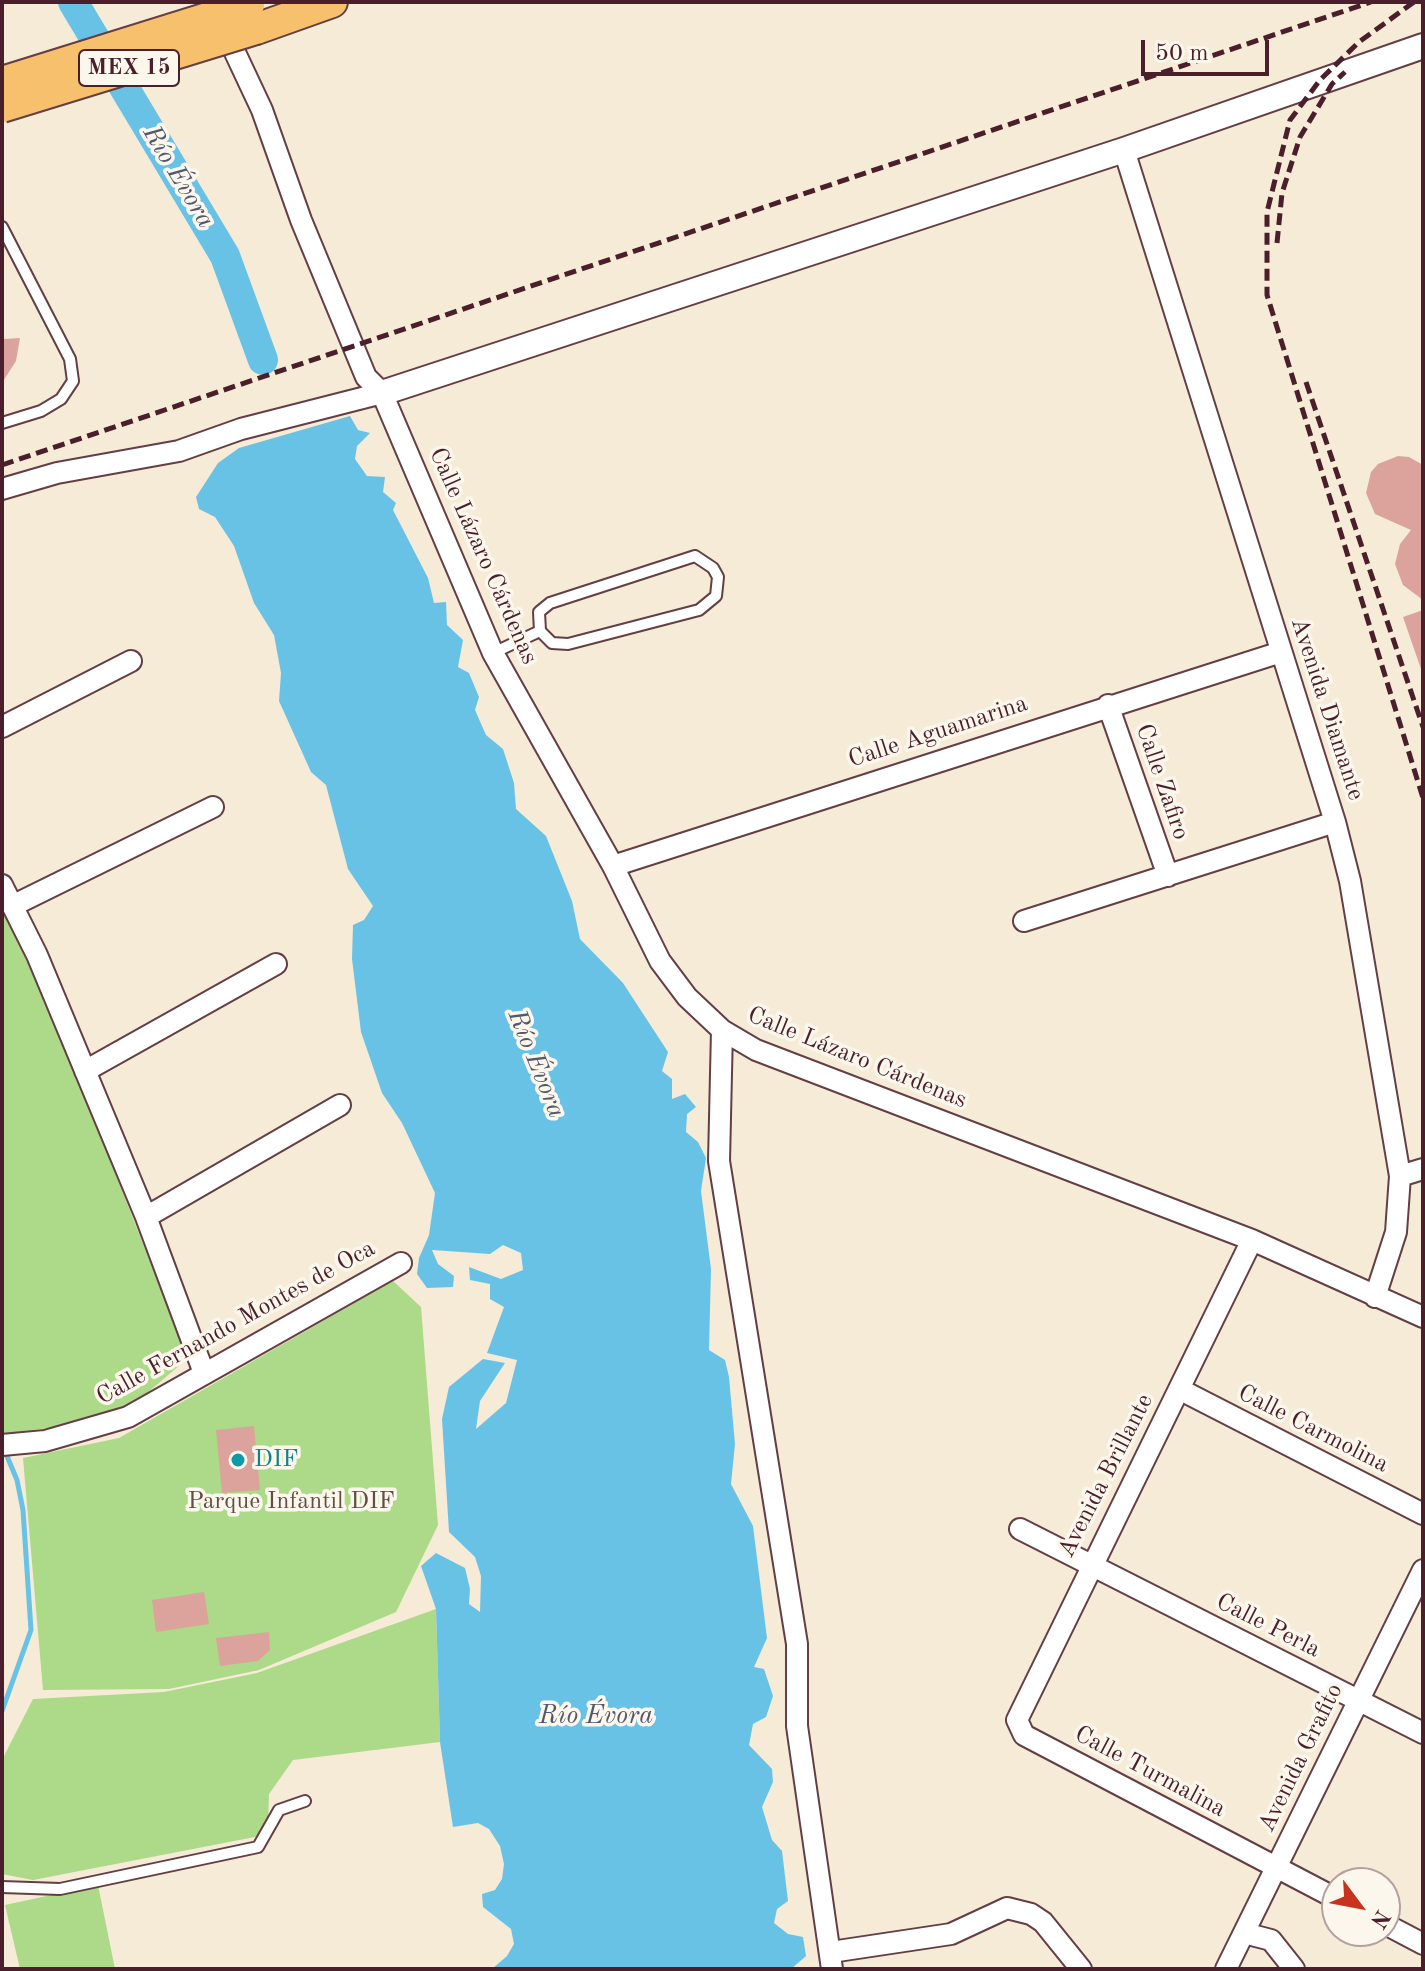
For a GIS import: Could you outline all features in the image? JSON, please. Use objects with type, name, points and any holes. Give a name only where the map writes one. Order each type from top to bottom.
[{"type":"main road","name":"MEX 15","points":[[2,82],[254,12],[332,2]]},
{"type":"main road","name":"MEX 15","points":[[2,107],[254,12]]},
{"type":"street","name":"Calle Lázaro Cárdenas","points":[[211,2],[262,110],[301,220],[366,377],[382,393],[493,653],[613,866],[660,961],[687,997],[722,1030],[769,1055],[1252,1240],[1423,1317]]},
{"type":"street","points":[[2,489],[57,473],[179,451],[241,429],[382,393],[1124,150],[1423,46]]},
{"type":"street","name":"Avenida Diamante","points":[[1124,150],[1335,822],[1352,895],[1400,1176],[1396,1232],[1375,1297]]},
{"type":"street","name":"Calle Aguamarina","points":[[613,866],[1281,652]]},
{"type":"street","points":[[2,727],[131,661]]},
{"type":"street","name":"Calle Zafiro","points":[[1108,705],[1168,876]]},
{"type":"street","points":[[12,906],[213,807]]},
{"type":"street","points":[[1024,921],[1335,822]]},
{"type":"street","points":[[2,885],[37,955],[146,1217],[204,1373]]},
{"type":"street","points":[[85,1071],[276,964]]},
{"type":"street","points":[[722,1030],[719,1161],[797,1644],[797,1726],[832,1961],[951,1934],[1007,1908],[1031,1914],[1043,1922],[1081,1969]]},
{"type":"street","points":[[146,1217],[340,1105]]},
{"type":"street","points":[[1400,1176],[1423,1169]]},
{"type":"street","name":"Avenida Brillante","points":[[1024,1735],[1017,1720],[1019,1711],[1252,1240]]},
{"type":"street","name":"Calle Fernando Montes de Oca","points":[[2,1445],[45,1441],[108,1425],[401,1263]]},
{"type":"street","name":"Calle Carmolina","points":[[1179,1389],[1423,1514]]},
{"type":"street","name":"Calle Perla","points":[[1020,1529],[1423,1733]]},
{"type":"street","name":"Avenida Grafito","points":[[1226,1969],[1423,1570]]},
{"type":"street","name":"Calle Turmalina","points":[[1024,1735],[1321,1891]]},
{"type":"street","points":[[1401,1932],[1423,1944]]},
{"type":"street","points":[[1244,1933],[1271,1940],[1294,1969]]},
{"type":"lane","points":[[2,227],[70,359],[73,381],[61,399],[41,411],[2,423]]},
{"type":"lane","points":[[686,557],[703,559],[718,577],[716,596],[699,610],[568,644],[552,643],[540,631],[539,612],[550,603],[686,557]]},
{"type":"lane","points":[[493,653],[540,631]]},
{"type":"lane","points":[[2,1887],[42,1891],[60,1889],[258,1847],[279,1810],[305,1801]]},
{"type":"green space","points":[[2,899],[17,924],[188,1358],[117,1419],[2,1434]]},
{"type":"green space","name":"Parque Infantil DIF","points":[[393,1281],[421,1307],[438,1525],[396,1612],[259,1670],[169,1689],[43,1690],[23,1458],[119,1438]]},
{"type":"green space","points":[[436,1609],[440,1742],[293,1760],[269,1794],[268,1823],[260,1836],[33,1880],[2,1874],[2,1760],[33,1699],[164,1692],[257,1673]]},
{"type":"green space","points":[[98,1885],[115,1969],[20,1969],[5,1905]]},
{"type":"water","name":"Río Évora","points":[[350,416],[358,430],[370,433],[357,446],[355,459],[367,476],[385,477],[383,492],[396,503],[393,510],[428,578],[434,603],[446,602],[447,625],[463,640],[458,667],[469,673],[479,697],[475,710],[486,735],[503,749],[514,783],[516,809],[546,836],[572,901],[580,939],[623,983],[668,1052],[662,1071],[672,1079],[672,1099],[685,1094],[696,1107],[687,1114],[686,1132],[698,1142],[706,1158],[701,1191],[711,1269],[709,1350],[725,1360],[729,1377],[735,1444],[731,1484],[753,1526],[767,1638],[754,1667],[764,1669],[773,1696],[766,1717],[753,1724],[749,1745],[772,1769],[773,1782],[762,1807],[772,1840],[782,1851],[788,1901],[777,1909],[774,1923],[788,1934],[803,1937],[806,1956],[791,1969],[492,1969],[507,1956],[514,1944],[511,1929],[483,1907],[482,1894],[495,1890],[502,1879],[504,1864],[500,1846],[489,1829],[478,1823],[453,1827],[440,1742],[436,1609],[421,1566],[436,1553],[465,1568],[470,1589],[469,1604],[480,1612],[481,1576],[475,1557],[449,1532],[442,1419],[449,1387],[483,1359],[505,1363],[480,1401],[476,1429],[506,1403],[517,1360],[487,1353],[504,1307],[490,1299],[490,1284],[470,1280],[469,1267],[501,1279],[523,1270],[521,1253],[503,1245],[490,1254],[432,1250],[438,1264],[454,1276],[453,1287],[427,1288],[417,1274],[419,1258],[429,1235],[435,1193],[402,1123],[382,1093],[361,1032],[352,959],[353,925],[364,920],[373,906],[348,869],[326,785],[311,772],[279,701],[281,673],[274,635],[254,603],[234,546],[215,517],[199,509],[196,497],[218,463],[239,448]]},
{"type":"building","points":[[20,338],[16,361],[2,383],[4,339]]},
{"type":"building","points":[[1398,456],[1409,457],[1423,465],[1423,600],[1403,585],[1395,564],[1400,544],[1411,530],[1375,514],[1366,493],[1371,472],[1378,464]]},
{"type":"building","points":[[1423,610],[1423,669],[1421,669],[1403,617]]},
{"type":"building","name":"DIF","points":[[254,1426],[260,1490],[222,1493],[216,1430]]},
{"type":"building","points":[[204,1592],[209,1624],[156,1632],[152,1600]]},
{"type":"building","points":[[269,1632],[270,1650],[258,1661],[220,1666],[216,1638]]},
{"type":"waterway","name":"Río Évora","points":[[73,2],[225,256],[263,360]]},
{"type":"waterway","points":[[2,1711],[31,1630],[23,1510],[17,1480],[4,1449]]},
{"type":"railway","points":[[2,465],[1371,2]]},
{"type":"railway","points":[[1414,2],[1359,42],[1320,80],[1290,120],[1267,212],[1267,295],[1423,798]]},
{"type":"railway","points":[[1277,243],[1282,193],[1300,137],[1332,84],[1345,72]]},
{"type":"railway","points":[[1306,382],[1423,727]]},
{"type":"place","name":"DIF","points":[[238,1460]]}]
